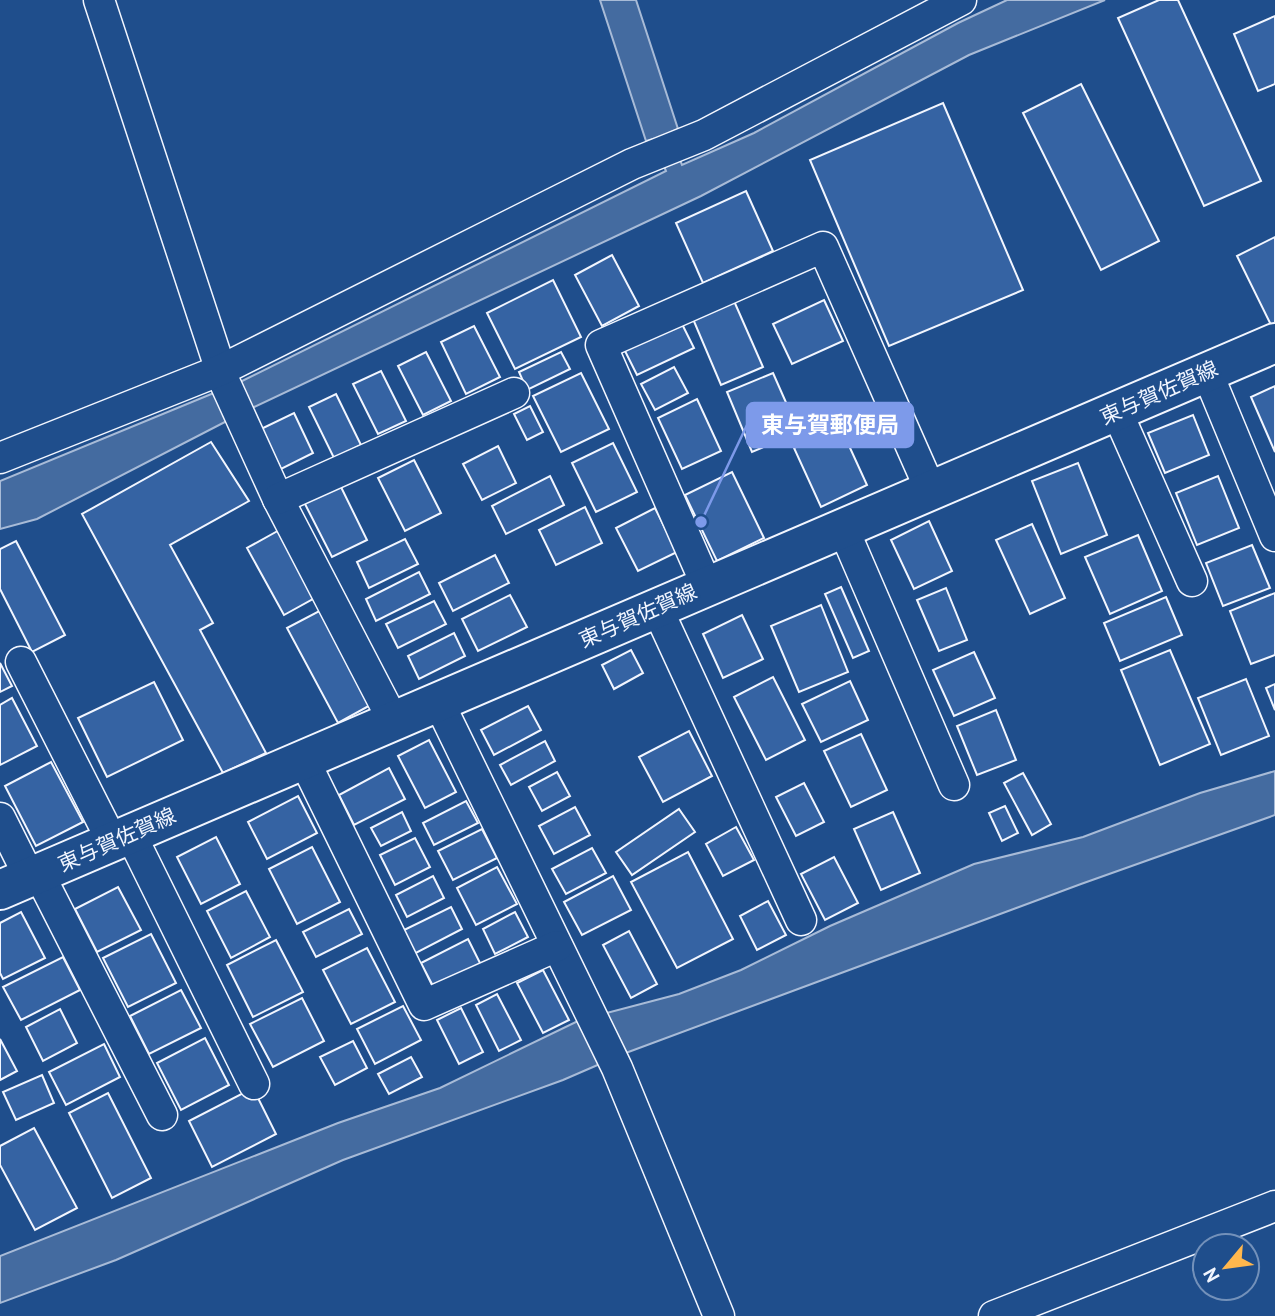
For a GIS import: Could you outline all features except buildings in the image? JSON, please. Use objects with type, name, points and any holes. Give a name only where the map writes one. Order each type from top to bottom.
[{"type":"main road","name":"東与賀佐賀線","points":[[23,880],[1275,342]]},
{"type":"street","points":[[99,0],[223,377],[240,419],[278,499],[394,722]]},
{"type":"street","points":[[0,458],[223,377],[620,170],[717,129],[961,0]]},
{"type":"street","points":[[707,586],[601,345],[823,247],[931,491]]},
{"type":"street","points":[[1207,372],[1275,536]]},
{"type":"street","points":[[278,499],[514,393]]},
{"type":"street","points":[[1117,412],[1192,581]]},
{"type":"street","points":[[843,528],[954,785]]},
{"type":"street","points":[[657,608],[801,920]]},
{"type":"street","points":[[21,662],[121,837],[254,1084]]},
{"type":"street","points":[[439,703],[617,1068],[719,1316]]},
{"type":"street","points":[[304,760],[424,1004],[557,946]]},
{"type":"street","points":[[0,818],[23,880],[162,1115]]},
{"type":"street","points":[[994,1316],[1275,1206]]},
{"type":"water","points":[[600,0],[636,0],[678,129],[669,133],[682,165],[754,133],[958,23],[1007,0],[1105,0],[969,55],[701,196],[252,408],[37,519],[0,529],[0,481],[238,383],[666,171],[653,139],[646,141]]},
{"type":"water","points":[[1275,771],[1275,815],[1081,884],[623,1054],[563,1080],[343,1160],[116,1260],[0,1303],[0,1256],[338,1123],[440,1088],[580,1020],[679,994],[741,970],[830,926],[974,864],[1083,837],[1200,793]]},
{"type":"place","name":"東与賀郵便局","points":[[701,522]]}]
